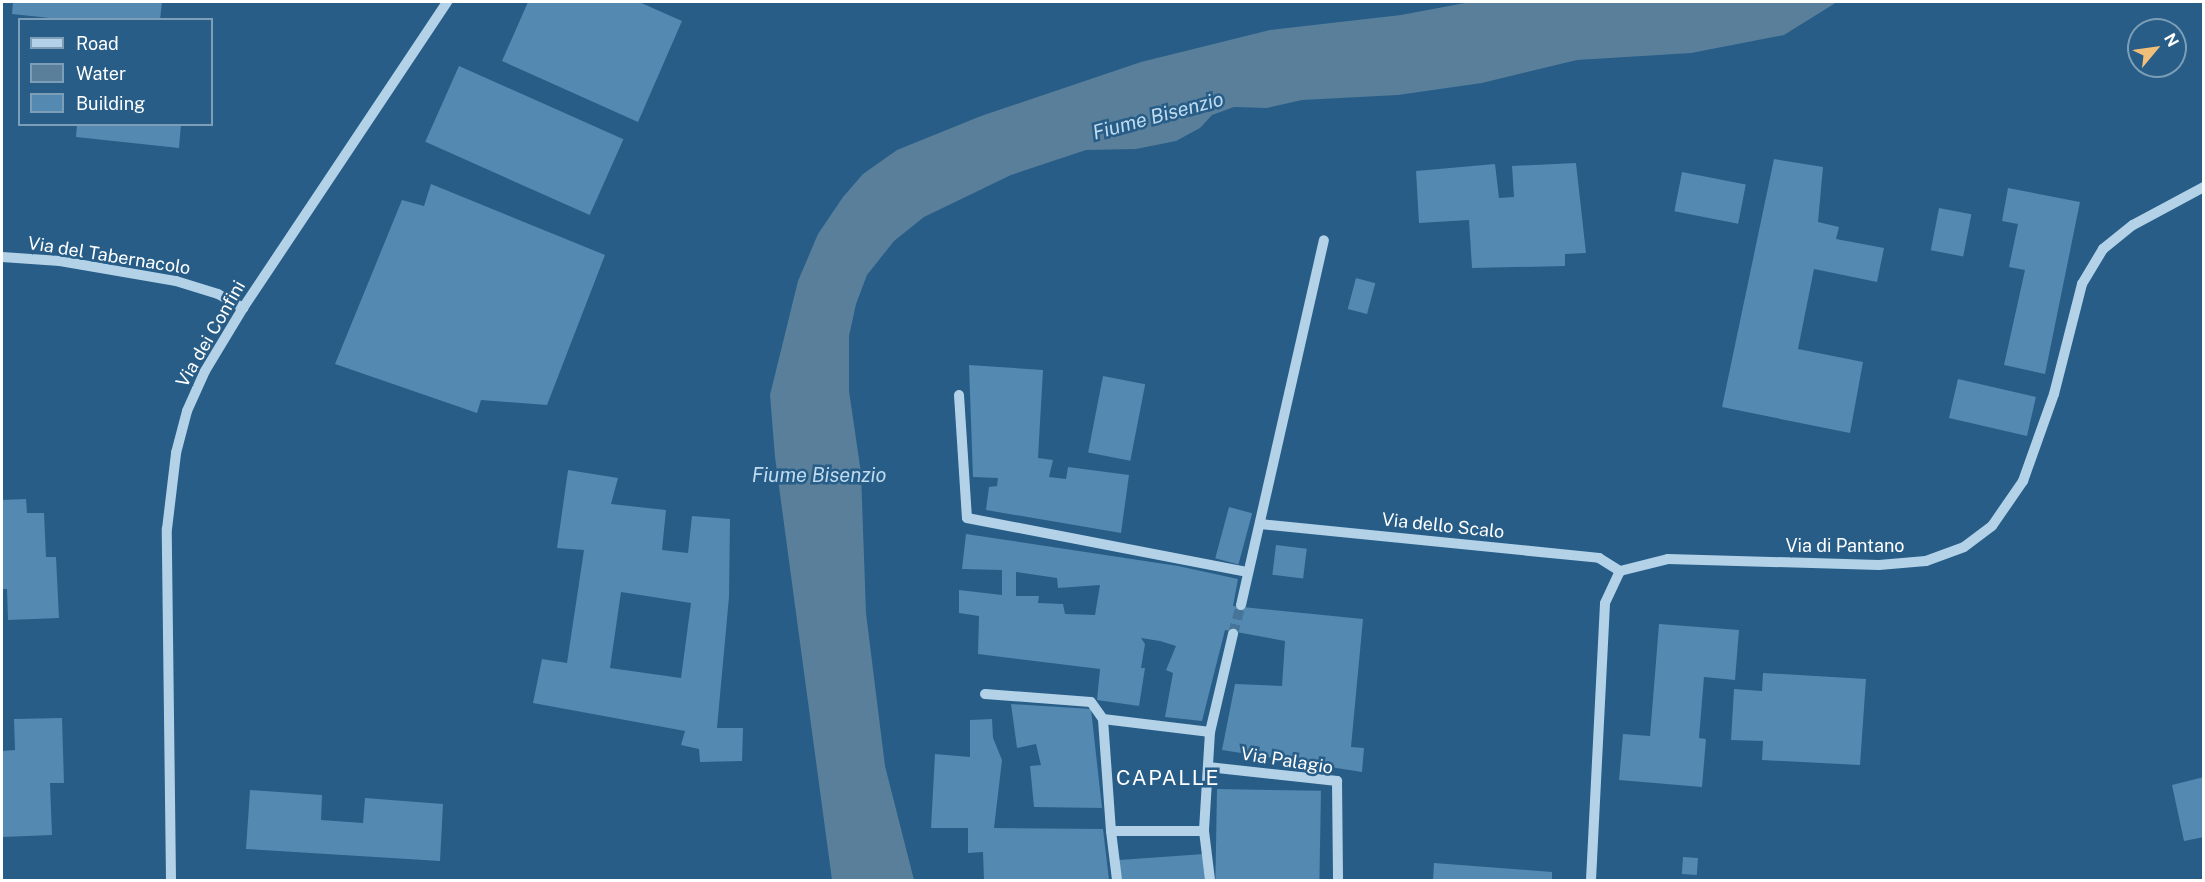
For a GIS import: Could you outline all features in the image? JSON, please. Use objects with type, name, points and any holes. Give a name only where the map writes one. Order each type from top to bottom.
[{"type":"street","name":"Via dei Confini","points":[[171,880],[166,588],[172,477],[195,390],[243,308],[447,2]]},
{"type":"street","name":"Via di Pantano","points":[[1620,571],[1668,559],[1879,565],[1926,561],[1964,547],[1992,526],[2023,481],[2054,394],[2082,284],[2103,249],[2133,225],[2204,188]]},
{"type":"street","points":[[1241,605],[1324,240]]},
{"type":"street","name":"Via del Tabernacolo","points":[[2,257],[60,261],[176,281],[218,294],[243,308]]},
{"type":"street","points":[[959,395],[966,518],[1248,572]]},
{"type":"street","name":"Via dello Scalo","points":[[1260,524],[1599,558],[1620,571]]},
{"type":"street","points":[[1591,880],[1605,603],[1620,571]]},
{"type":"street","points":[[1210,880],[1204,831],[1210,732],[1233,634]]},
{"type":"street","points":[[985,694],[1091,702],[1102,719],[1117,880]]},
{"type":"street","points":[[1102,719],[1210,732]]},
{"type":"street","name":"Via Palagio","points":[[1208,767],[1337,782],[1338,880]]},
{"type":"street","points":[[1111,831],[1204,831]]},
{"type":"water","name":"Fiume Bisenzio","points":[[1470,2],[1837,2],[1784,35],[1691,53],[1577,60],[1482,83],[1398,95],[1302,100],[1267,108],[1234,107],[1212,115],[1200,128],[1176,141],[1136,149],[1086,150],[1011,175],[924,217],[894,241],[867,275],[856,304],[849,336],[849,391],[861,473],[866,613],[885,766],[914,880],[832,880],[775,457],[770,395],[798,281],[818,234],[843,197],[863,174],[897,150],[981,116],[1141,62],[1270,30],[1401,15]]},
{"type":"building","points":[[13,2],[162,2],[160,18],[50,18],[12,14]]},
{"type":"building","points":[[528,2],[639,2],[682,21],[638,122],[502,61]]},
{"type":"building","points":[[459,66],[623,139],[590,215],[425,142]]},
{"type":"building","points":[[77,126],[181,126],[179,148],[76,137]]},
{"type":"building","points":[[1774,159],[1823,167],[1818,222],[1839,227],[1836,239],[1884,248],[1877,282],[1814,269],[1798,349],[1863,362],[1850,433],[1722,407]]},
{"type":"building","points":[[1576,163],[1586,253],[1565,254],[1565,266],[1472,268],[1469,220],[1419,223],[1416,171],[1495,164],[1499,198],[1514,197],[1512,166]]},
{"type":"building","points":[[1682,172],[1746,184],[1738,224],[1674,211]]},
{"type":"building","points":[[431,184],[605,255],[547,405],[481,400],[477,413],[335,364],[402,200],[424,206]]},
{"type":"building","points":[[2008,188],[2080,202],[2045,374],[2004,365],[2025,270],[2009,267],[2018,224],[2002,221]]},
{"type":"building","points":[[1939,208],[1971,214],[1963,257],[1931,250]]},
{"type":"building","points":[[1356,278],[1375,283],[1367,314],[1348,309]]},
{"type":"building","points":[[969,365],[1043,370],[1038,458],[1053,460],[1049,477],[1066,479],[1068,467],[1129,475],[1121,533],[986,510],[989,487],[997,486],[998,478],[973,477]]},
{"type":"building","points":[[1103,376],[1145,384],[1130,461],[1088,453]]},
{"type":"building","points":[[1958,379],[2036,397],[2027,436],[1949,418]]},
{"type":"building","points":[[568,470],[618,478],[611,504],[666,510],[662,550],[688,553],[692,516],[730,519],[729,597],[717,728],[743,728],[742,761],[700,762],[699,749],[681,745],[685,731],[533,703],[542,659],[567,663],[584,550],[557,548]],"holes":[[[621,592],[691,603],[681,678],[610,668]]]},
{"type":"building","points":[[26,499],[27,513],[44,513],[46,557],[56,557],[59,618],[8,620],[7,589],[2,589],[2,500]]},
{"type":"building","points":[[1229,507],[1252,513],[1238,564],[1215,558]]},
{"type":"building","points":[[966,534],[1178,566],[1238,579],[1233,606],[1363,619],[1351,747],[1364,748],[1362,772],[1222,750],[1235,684],[1282,686],[1285,641],[1225,630],[1202,721],[1165,717],[1173,673],[1166,670],[1176,646],[1141,638],[1145,644],[1141,668],[1145,668],[1139,706],[1097,700],[1100,669],[978,654],[979,616],[959,613],[959,590],[1002,595],[1002,570],[962,569]],"holes":[[[1016,572],[1057,578],[1058,588],[1100,585],[1095,615],[1065,614],[1063,604],[1038,603],[1039,596],[1016,596]]]},
{"type":"building","points":[[1276,545],[1307,549],[1303,579],[1272,575]]},
{"type":"building","points":[[1659,624],[1739,630],[1735,680],[1704,677],[1699,738],[1706,739],[1702,787],[1619,780],[1623,734],[1650,736]]},
{"type":"building","points":[[1763,673],[1866,679],[1860,765],[1762,760],[1763,741],[1731,740],[1734,689],[1762,691]]},
{"type":"building","points":[[1011,704],[1091,709],[1102,808],[1034,807],[1030,766],[1041,765],[1036,744],[1017,748]]},
{"type":"building","points":[[62,718],[64,783],[50,783],[52,835],[2,837],[2,751],[15,750],[14,719]]},
{"type":"building","points":[[992,719],[993,738],[1002,760],[994,828],[1103,829],[1109,880],[984,880],[983,852],[968,853],[968,828],[931,828],[935,754],[970,757],[970,720]]},
{"type":"building","points":[[2204,777],[2204,837],[2184,841],[2172,785]]},
{"type":"building","points":[[1217,789],[1321,791],[1319,880],[1215,880]]},
{"type":"building","points":[[250,790],[322,795],[321,820],[363,823],[365,798],[443,804],[440,861],[246,849]]},
{"type":"building","points":[[1204,854],[1206,880],[1121,880],[1119,860]]},
{"type":"building","points":[[1683,857],[1698,858],[1697,875],[1682,874]]},
{"type":"building","points":[[1434,863],[1552,872],[1552,880],[1433,880]]},
{"type":"tunnel","points":[[1233,634],[1241,605]]},
{"type":"district","name":"CAPALLE","points":[[1168,778]]}]
